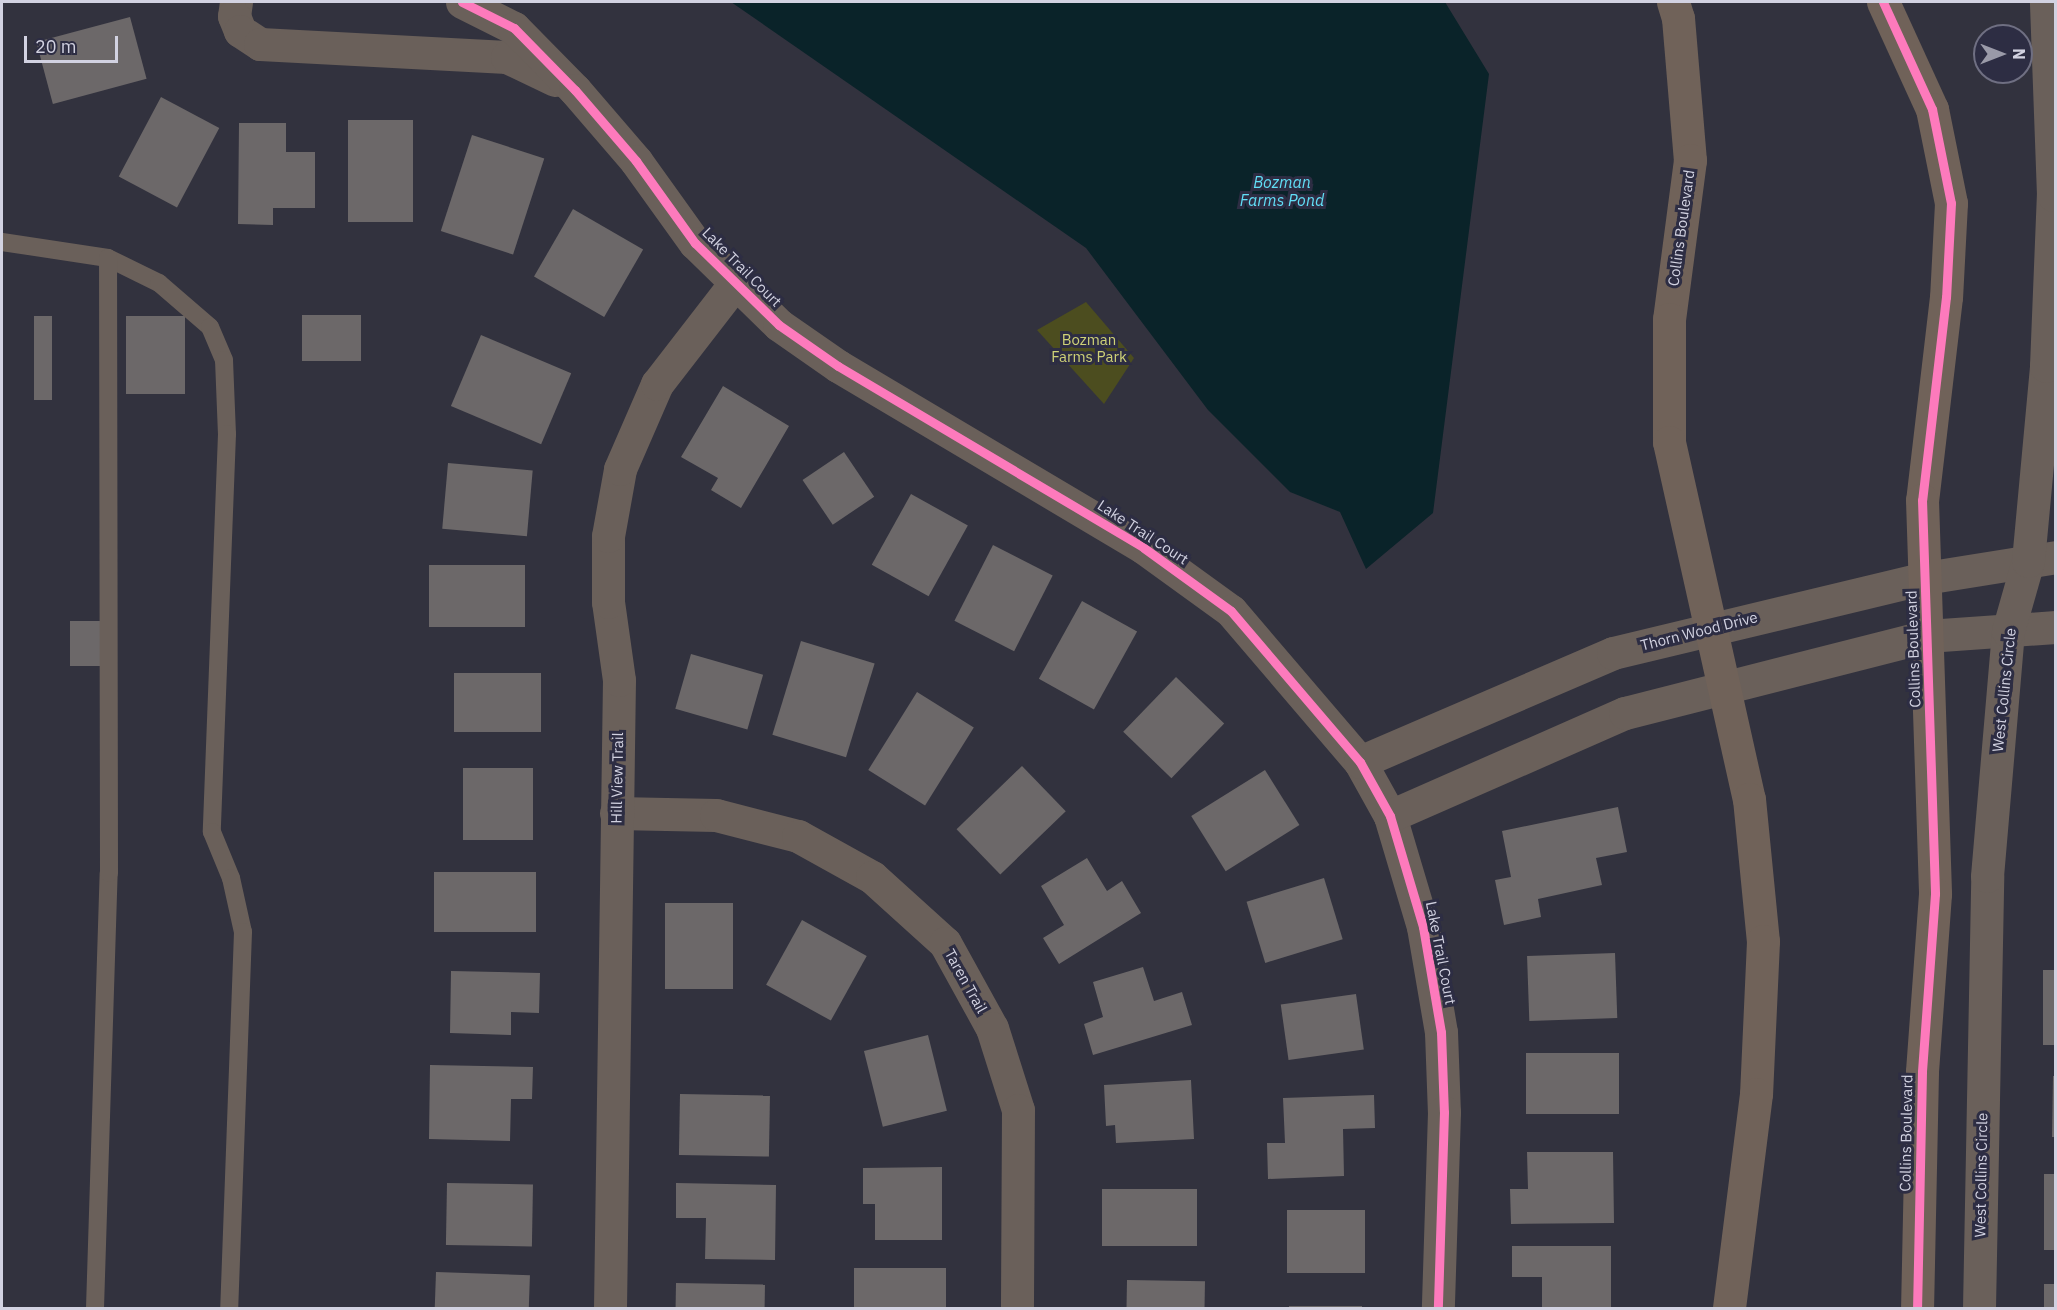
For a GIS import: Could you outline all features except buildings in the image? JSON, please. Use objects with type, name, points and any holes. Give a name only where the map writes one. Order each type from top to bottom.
[{"type":"street","name":"Lake Trail Court","points":[[236,2],[234,16],[240,31],[260,44],[507,57],[575,90]]},
{"type":"street","name":"Lake Trail Court","points":[[462,2],[514,27],[575,90],[636,161],[694,243],[779,326],[838,366],[1144,548],[1231,611],[1359,762],[1390,816],[1423,927],[1441,1032],[1444,1112],[1438,1308]]},
{"type":"street","name":"Collins Boulevard","points":[[1673,2],[1678,18],[1690,160],[1669,319],[1669,442],[1708,628],[1725,684],[1755,844],[1763,941],[1756,1094],[1729,1308]]},
{"type":"street","name":"Collins Boulevard","points":[[1883,2],[1932,109],[1951,203],[1946,297],[1922,500],[1935,894],[1922,1072],[1917,1308]]},
{"type":"street","name":"West Collins Circle","points":[[1979,1308],[1986,886],[2008,631],[2042,559],[2046,366],[2053,195],[2046,2]]},
{"type":"street","name":"Hill View Trail","points":[[610,1308],[619,680],[608,602],[608,536],[620,469],[657,384],[735,283]]},
{"type":"street","name":"Thorn Wood Drive","points":[[1359,762],[1613,653],[1708,628],[1925,578],[2042,559]]},
{"type":"street","points":[[1390,816],[1625,712],[1725,684],[1927,636],[2055,627]]},
{"type":"street","name":"Taren Trail","points":[[616,813],[716,815],[798,836],[872,877],[945,943],[992,1028],[1018,1110],[1017,1308]]},
{"type":"lane","points":[[2,242],[108,258],[159,283],[210,327],[224,360],[227,434],[212,832],[231,878],[243,932],[229,1308]]},
{"type":"lane","points":[[95,1308],[109,873],[108,258]]},
{"type":"green space","name":"Bozman Farms Park","points":[[1086,302],[1134,358],[1104,404],[1037,330]]},
{"type":"water","name":"Bozman Farms Pond","points":[[731,2],[1445,2],[1489,74],[1433,513],[1366,569],[1340,512],[1290,492],[1208,410],[1086,248]]},
{"type":"cycle path","points":[[462,2],[514,28],[575,90],[636,161],[695,243],[779,325],[838,366],[1144,548],[1231,611],[1360,762],[1390,816],[1423,927],[1441,1032],[1444,1112],[1438,1308]]},
{"type":"cycle path","points":[[1883,2],[1932,109],[1951,203],[1946,297],[1922,500],[1935,894],[1922,1072],[1917,1308]]}]
